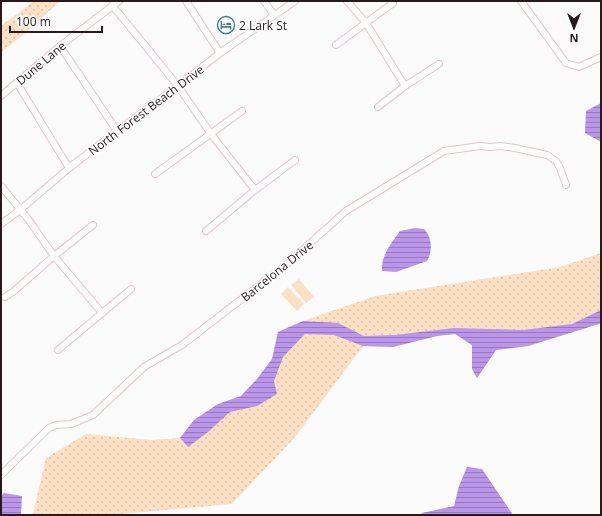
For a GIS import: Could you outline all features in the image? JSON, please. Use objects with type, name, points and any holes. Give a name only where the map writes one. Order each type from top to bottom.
[{"type":"street","name":"Dune Lane","points":[[1,96],[60,46],[119,1]]},
{"type":"street","points":[[186,1],[220,53]]},
{"type":"street","points":[[264,1],[274,15]]},
{"type":"street","name":"North Forest Beach Drive","points":[[1,224],[117,130],[178,86],[220,53],[295,1]]},
{"type":"street","points":[[347,1],[366,23],[405,86]]},
{"type":"street","points":[[521,1],[566,63],[579,67],[601,58]]},
{"type":"street","points":[[336,44],[393,3]]},
{"type":"street","points":[[112,5],[178,86],[211,134],[255,190]]},
{"type":"street","points":[[60,46],[117,130]]},
{"type":"street","points":[[378,107],[405,86],[438,64]]},
{"type":"street","points":[[17,83],[69,168]]},
{"type":"street","points":[[155,174],[242,111]]},
{"type":"street","name":"Barcelona Drive","points":[[1,475],[49,428],[56,425],[71,424],[92,415],[144,367],[182,345],[281,269],[346,211],[444,151],[480,146],[500,146],[547,155],[556,161],[566,185]]},
{"type":"street","points":[[206,231],[255,190],[295,160]]},
{"type":"street","points":[[1,186],[28,219],[54,256],[102,313]]},
{"type":"street","points":[[5,297],[93,225]]},
{"type":"street","points":[[58,350],[131,289]]},
{"type":"shaded area","points":[[34,1],[60,1],[21,37],[1,52],[1,26]]},
{"type":"shaded area","points":[[601,103],[601,142],[585,133],[586,111]]},
{"type":"shaded area","points":[[415,228],[424,229],[429,236],[431,249],[427,261],[396,272],[382,271],[385,255],[400,231]]},
{"type":"shaded area","points":[[601,253],[601,323],[528,346],[496,350],[477,378],[472,369],[472,345],[455,334],[437,336],[393,347],[363,346],[296,436],[232,504],[110,515],[33,515],[46,458],[86,434],[151,440],[180,438],[194,420],[218,404],[241,396],[257,379],[272,359],[278,332],[303,321],[375,296],[560,267]]},
{"type":"shaded area","points":[[299,279],[314,297],[306,303],[291,285]]},
{"type":"shaded area","points":[[288,287],[304,304],[297,311],[281,294]]},
{"type":"shaded area","points":[[601,310],[601,323],[599,324],[528,346],[496,350],[477,378],[472,369],[472,345],[455,334],[437,336],[393,347],[363,346],[334,335],[305,334],[283,357],[274,381],[277,394],[257,406],[230,412],[208,432],[188,447],[180,438],[194,420],[218,404],[241,396],[257,379],[272,359],[278,332],[303,321],[338,323],[364,336],[395,335],[454,328],[523,330],[572,324]]},
{"type":"shaded area","points":[[467,467],[482,469],[513,515],[420,515],[422,513],[454,506],[459,486]]},
{"type":"shaded area","points":[[4,493],[22,496],[21,515],[1,515],[1,496]]},
{"type":"place","name":"2 Lark St","points":[[226,25]]}]
